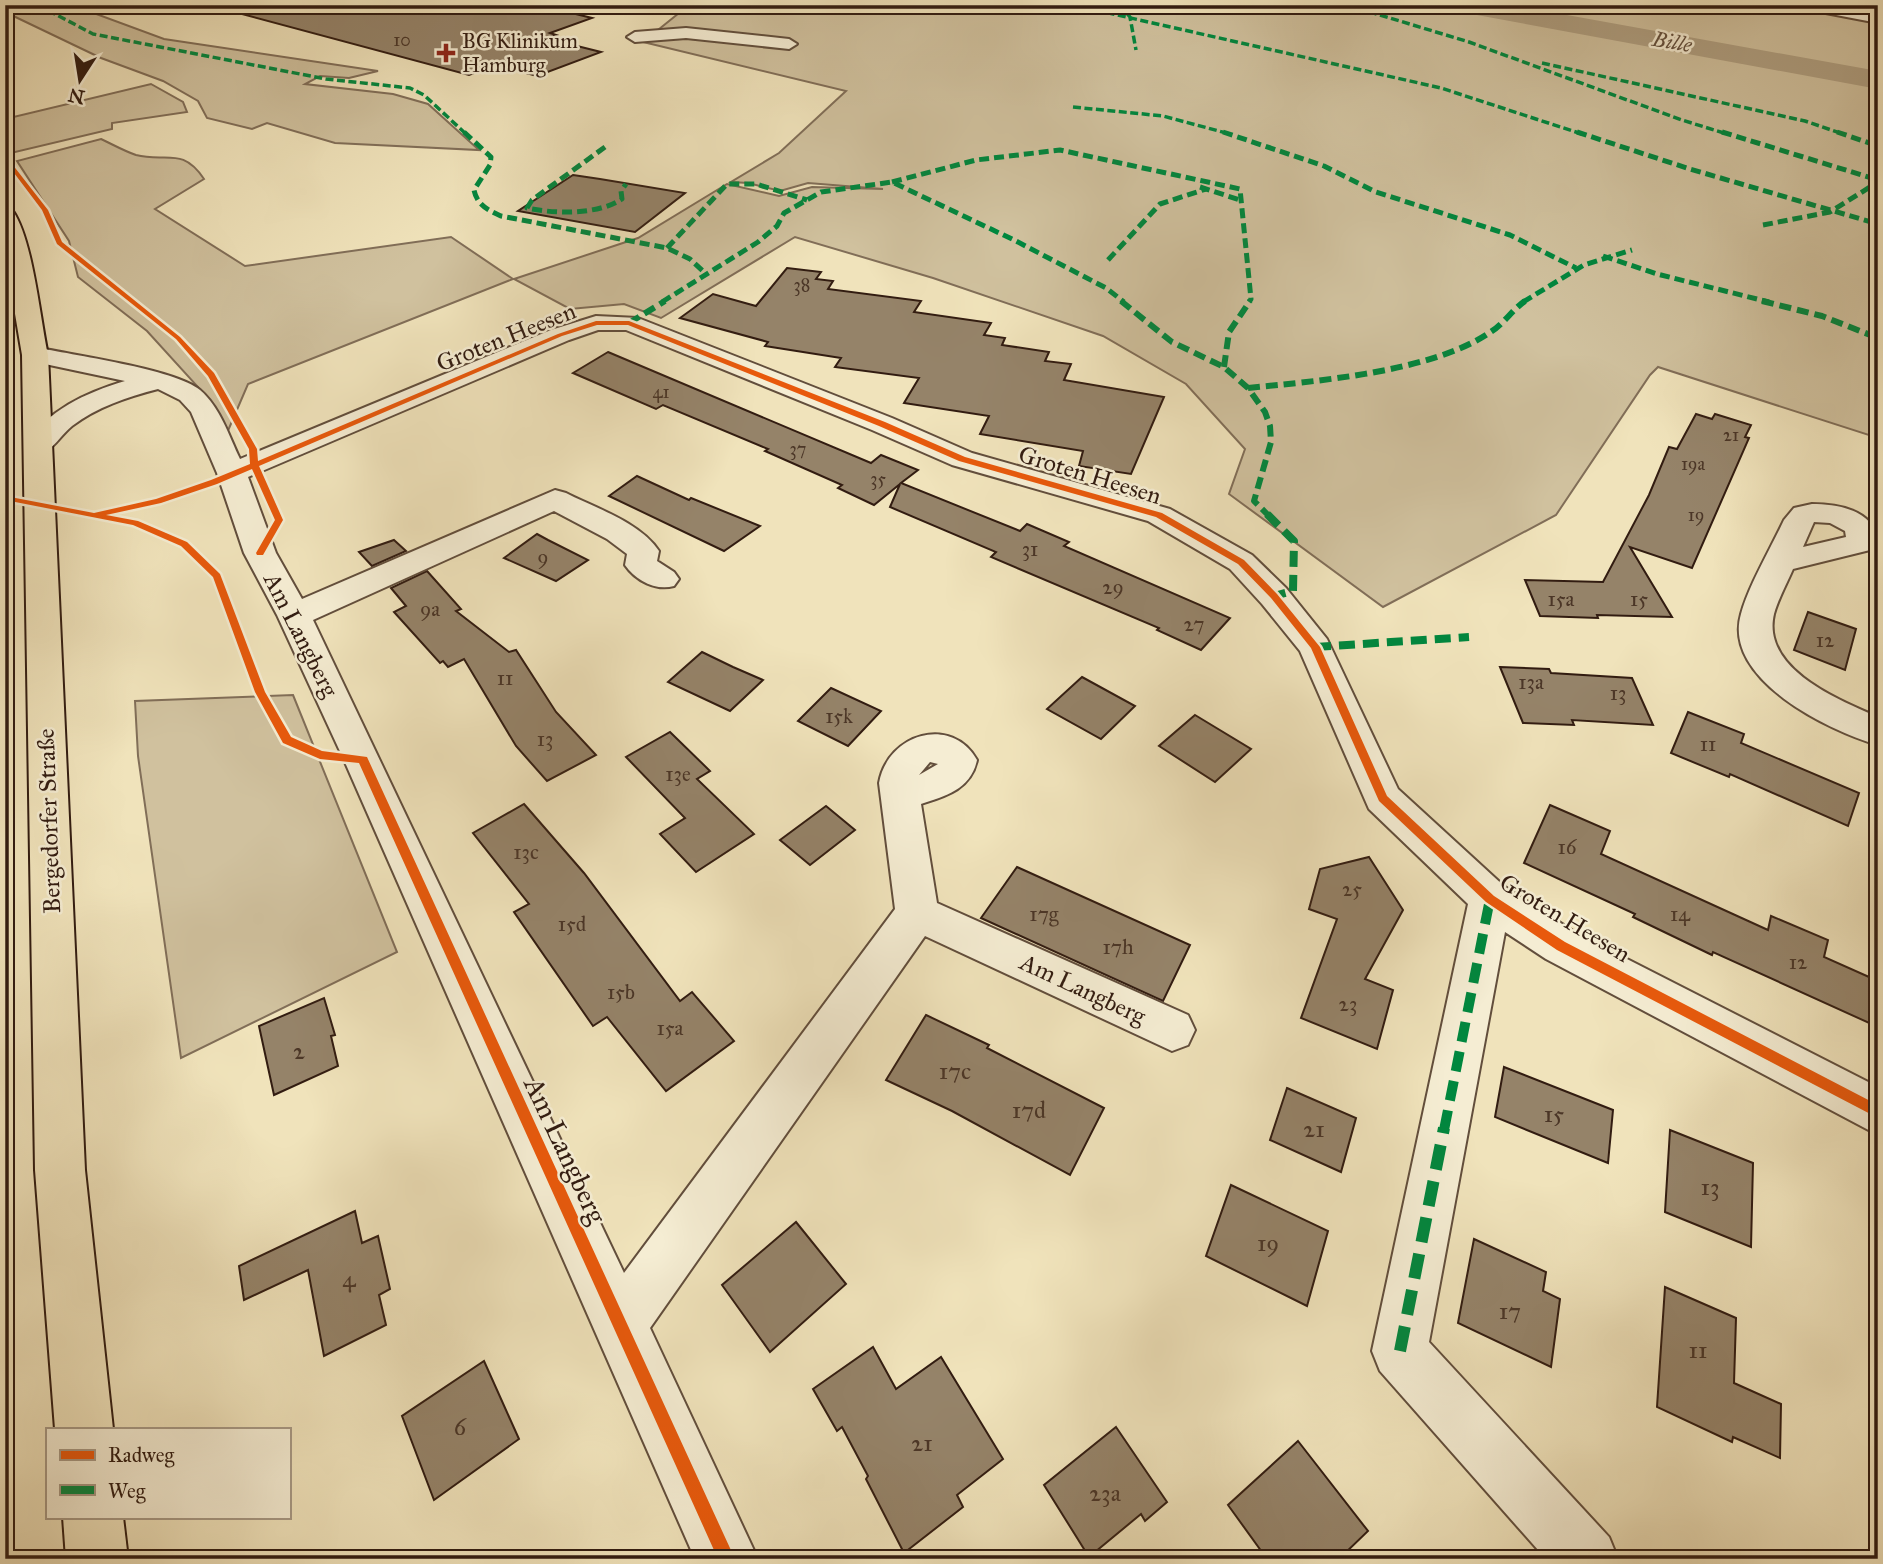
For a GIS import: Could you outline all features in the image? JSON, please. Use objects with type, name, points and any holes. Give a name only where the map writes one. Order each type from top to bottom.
[{"type":"main road","name":"Bergedorfer Straße","points":[[5,216],[15,246],[35,355],[60,1170],[84,1428]]},
{"type":"main road","points":[[93,1518],[97,1559]]},
{"type":"street","points":[[412,6],[425,5]]},
{"type":"street","points":[[1810,5],[1878,18]]},
{"type":"street","points":[[635,37],[686,33],[789,44]]},
{"type":"street","name":"Groten Heesen","points":[[232,473],[561,335],[596,323],[629,323],[882,424],[962,459],[1159,515],[1241,562],[1274,596],[1315,647],[1383,798],[1490,899],[1561,946],[1878,1112]]},
{"type":"street","name":"Am Langberg","points":[[35,355],[161,381],[189,394],[202,409],[232,473],[260,553],[294,615],[363,760],[727,1559]]},
{"type":"street","points":[[38,446],[50,429],[95,402],[161,381]]},
{"type":"street","points":[[294,615],[555,499],[618,532],[643,551],[641,565],[663,579]]},
{"type":"street","points":[[1781,562],[1757,615],[1754,629],[1756,643],[1762,654],[1781,678],[1793,688],[1878,732]]},
{"type":"street","points":[[620,1324],[917,913],[900,795]]},
{"type":"street","name":"Groten Heesen","points":[[1490,899],[1400,1350],[1587,1559]]},
{"type":"street","name":"Am Langberg","points":[[917,913],[1172,1030]]},
{"type":"shaded area","points":[[5,5],[72,5],[164,39],[378,71],[349,78],[320,76],[305,84],[393,94],[428,104],[479,150],[335,143],[267,123],[252,129],[207,118],[198,101],[163,81],[101,58],[5,12]]},
{"type":"shaded area","points":[[689,5],[1456,5],[1878,81],[1878,438],[1658,367],[1556,515],[1383,607],[1229,494],[1245,449],[1186,384],[1103,336],[933,278],[795,237],[661,318],[624,304],[570,309],[514,279],[638,238],[727,184],[779,196],[812,187],[883,189],[808,183],[780,191],[731,182],[779,153],[846,91],[643,42]]},
{"type":"shaded area","points":[[1473,5],[1795,5],[1878,21],[1878,76]]},
{"type":"shaded area","points":[[151,84],[183,102],[187,112],[112,123],[112,129],[11,153],[5,149],[5,119]]},
{"type":"shaded area","points":[[101,139],[136,155],[181,159],[196,169],[204,179],[155,209],[245,266],[451,237],[513,279],[248,384],[227,433],[198,387],[147,331],[78,277],[69,241],[17,161]]},
{"type":"shaded area","points":[[293,695],[397,952],[181,1058],[138,756],[135,701]]},
{"type":"building","points":[[243,5],[403,5],[407,12],[430,11],[434,5],[539,5],[592,18],[550,33],[556,35],[545,38],[601,52],[537,76],[496,65],[469,75],[242,14]]},
{"type":"building","points":[[573,175],[685,193],[635,232],[518,211]]},
{"type":"building","points":[[787,268],[821,272],[816,279],[833,281],[828,289],[921,301],[914,312],[991,323],[984,335],[1005,338],[1002,345],[1049,352],[1045,361],[1071,364],[1064,380],[1164,397],[1131,474],[1079,466],[1083,451],[980,434],[989,416],[904,403],[919,378],[835,367],[841,358],[765,346],[768,342],[680,318],[713,294],[756,306]]},
{"type":"building","points":[[608,352],[871,463],[881,455],[918,470],[901,483],[1020,531],[1027,524],[1069,542],[1064,546],[1230,618],[1201,650],[1157,630],[1159,628],[991,557],[996,552],[890,507],[900,484],[874,505],[838,488],[842,485],[765,451],[768,449],[663,405],[656,409],[573,373]]},
{"type":"building","points":[[1696,414],[1712,419],[1715,414],[1751,425],[1745,437],[1749,438],[1692,568],[1630,547],[1672,617],[1540,616],[1525,580],[1603,582],[1649,495],[1669,447],[1677,449]]},
{"type":"building","points":[[637,476],[689,500],[691,498],[760,526],[724,551],[609,496]]},
{"type":"building","points":[[537,534],[588,560],[556,581],[504,558]]},
{"type":"building","points":[[394,540],[406,551],[372,566],[359,552]]},
{"type":"building","points":[[427,571],[461,609],[456,611],[509,652],[516,650],[556,712],[596,755],[547,781],[516,746],[464,659],[448,667],[443,661],[440,663],[394,612],[406,606],[391,588]]},
{"type":"building","points":[[1808,612],[1856,629],[1845,670],[1794,650]]},
{"type":"building","points":[[702,652],[763,680],[730,711],[668,682]]},
{"type":"building","points":[[1500,667],[1632,678],[1653,725],[1572,720],[1574,725],[1523,723]]},
{"type":"building","points":[[1082,677],[1135,706],[1101,739],[1047,709]]},
{"type":"building","points":[[831,688],[881,711],[848,746],[798,721]]},
{"type":"building","points":[[1688,712],[1744,734],[1741,743],[1859,793],[1848,826],[1730,774],[1729,777],[1671,753]]},
{"type":"building","points":[[1195,715],[1251,749],[1215,782],[1159,746]]},
{"type":"building","points":[[670,732],[710,771],[697,779],[754,834],[696,872],[660,834],[685,818],[626,757]]},
{"type":"building","points":[[524,804],[584,873],[680,1001],[692,992],[734,1041],[666,1091],[607,1017],[593,1026],[514,912],[529,904],[473,833]]},
{"type":"building","points":[[1550,805],[1610,831],[1601,854],[1768,930],[1771,916],[1828,940],[1824,957],[1878,981],[1878,1027],[1713,952],[1712,955],[1633,917],[1635,914],[1524,863]]},
{"type":"building","points":[[826,806],[855,830],[810,865],[780,840]]},
{"type":"building","points":[[1369,857],[1403,910],[1365,979],[1393,990],[1377,1049],[1301,1018],[1337,919],[1309,909],[1320,869]]},
{"type":"building","points":[[1017,867],[1190,945],[1163,1001],[981,918]]},
{"type":"building","points":[[324,998],[335,1035],[331,1036],[338,1066],[274,1095],[259,1026]]},
{"type":"building","points":[[926,1015],[989,1045],[987,1048],[1104,1108],[1070,1175],[952,1111],[886,1080]]},
{"type":"building","points":[[1504,1067],[1613,1110],[1608,1163],[1495,1117]]},
{"type":"building","points":[[1287,1088],[1356,1118],[1341,1172],[1270,1140]]},
{"type":"building","points":[[1670,1130],[1753,1163],[1751,1247],[1665,1212]]},
{"type":"building","points":[[1231,1185],[1328,1231],[1307,1306],[1206,1256]]},
{"type":"building","points":[[355,1211],[362,1243],[378,1236],[390,1289],[379,1295],[386,1325],[324,1356],[308,1270],[244,1300],[239,1266]]},
{"type":"building","points":[[796,1222],[846,1284],[770,1352],[722,1285]]},
{"type":"building","points":[[1474,1239],[1546,1272],[1543,1291],[1560,1299],[1551,1367],[1458,1323]]},
{"type":"building","points":[[1665,1287],[1736,1318],[1734,1383],[1781,1404],[1780,1458],[1733,1437],[1732,1442],[1657,1407]]},
{"type":"building","points":[[873,1347],[896,1389],[941,1357],[1003,1459],[957,1495],[963,1507],[904,1553],[842,1427],[837,1431],[813,1389]]},
{"type":"building","points":[[484,1361],[519,1439],[434,1500],[402,1416]]},
{"type":"building","points":[[1116,1427],[1167,1502],[1145,1521],[1141,1514],[1089,1557],[1044,1485]]},
{"type":"building","points":[[1298,1441],[1368,1531],[1339,1559],[1267,1559],[1228,1505]]},
{"type":"waterway","name":"Bille","points":[[1466,5],[1878,80]]},
{"type":"marked path","points":[[38,5],[93,34],[326,79],[410,88],[424,95],[491,157],[490,165],[474,190],[477,200],[487,209],[501,216],[667,248],[690,259],[705,273]]},
{"type":"marked path","points":[[1073,5],[1441,88],[1690,169],[1878,224]]},
{"type":"marked path","points":[[1120,5],[1130,17],[1136,50]]},
{"type":"marked path","points":[[1347,5],[1469,42],[1682,120],[1878,180]]},
{"type":"marked path","points":[[1542,63],[1805,121],[1878,146]]},
{"type":"marked path","points":[[1073,107],[1163,116],[1230,134],[1324,166],[1376,192],[1510,235],[1576,268]]},
{"type":"marked path","points":[[605,147],[532,200],[527,208],[561,211],[605,206],[622,199],[621,191],[626,184]]},
{"type":"marked path","points":[[892,182],[976,160],[1060,150],[1240,189],[1251,299],[1229,332],[1224,367]]},
{"type":"marked path","points":[[629,323],[758,242],[777,226],[784,213],[821,192],[892,182],[1014,240],[1106,288],[1172,342],[1224,367],[1248,388],[1265,412],[1270,426],[1271,442],[1254,501],[1294,541],[1293,591],[1274,596]]},
{"type":"marked path","points":[[1763,225],[1830,212],[1878,182]]},
{"type":"marked path","points":[[667,248],[727,184],[756,184],[807,200]]},
{"type":"marked path","points":[[1200,187],[1240,200]]},
{"type":"marked path","points":[[1108,260],[1160,204],[1206,189]]},
{"type":"marked path","points":[[1248,388],[1370,373],[1459,348],[1487,335],[1514,309],[1555,280],[1584,265],[1632,250]]},
{"type":"marked path","points":[[1603,256],[1657,274],[1822,316],[1878,338]]},
{"type":"marked path","points":[[1315,647],[1469,637]]},
{"type":"marked path","points":[[1400,1351],[1490,899]]},
{"type":"cycle path","points":[[5,157],[45,210],[59,243],[178,338],[211,375],[253,449],[254,464],[279,520],[260,553]]},
{"type":"cycle path","points":[[95,515],[158,501],[214,482],[560,335],[596,323],[629,323],[882,424],[962,459],[1159,515],[1241,562],[1274,596],[1315,647],[1383,798],[1490,899],[1561,946],[1878,1112]]},
{"type":"cycle path","points":[[5,498],[135,523],[184,544],[217,576],[260,692],[287,740],[320,755],[363,760],[727,1559]]},
{"type":"place","name":"BG Klinikum Hamburg","points":[[446,53]]}]
